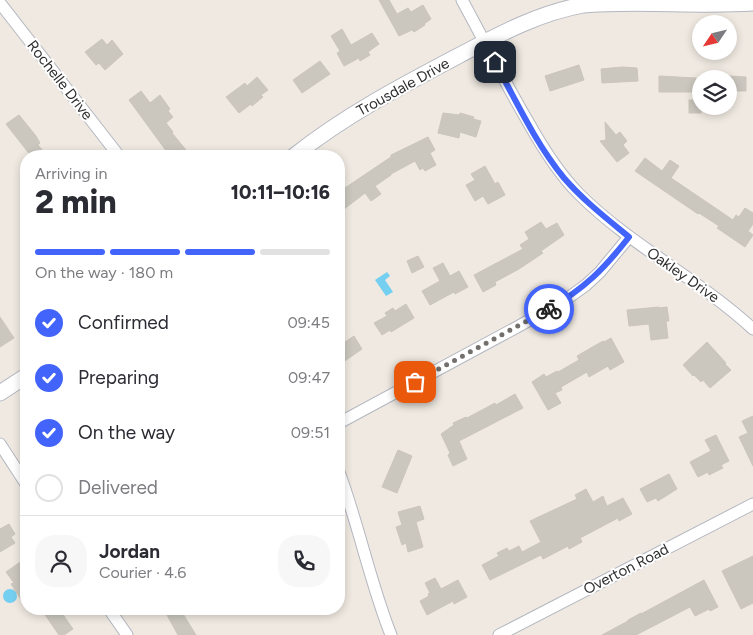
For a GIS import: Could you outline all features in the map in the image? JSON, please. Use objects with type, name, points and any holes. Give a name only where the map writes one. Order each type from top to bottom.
[{"type":"street","name":"Oakley Drive","points":[[462,0],[535,135],[560,172],[584,199],[629,237],[720,300],[753,328]]},
{"type":"street","name":"Trousdale Drive","points":[[302,150],[338,124],[385,95],[485,42],[539,17],[583,5],[622,2],[753,3]]},
{"type":"street","name":"Rochelle Drive","points":[[0,3],[114,150]]},
{"type":"street","points":[[345,420],[568,298],[600,272],[629,237]]},
{"type":"street","points":[[0,393],[20,380]]},
{"type":"street","points":[[0,444],[20,475]]},
{"type":"street","points":[[345,489],[378,602],[391,635]]},
{"type":"street","name":"Overton Road","points":[[500,635],[753,504]]},
{"type":"street","points":[[113,615],[127,635]]},
{"type":"water","points":[[387,272],[390,276],[385,280],[393,292],[386,296],[375,280]]},
{"type":"water","points":[[10,589],[15,591],[17,596],[15,601],[10,603],[5,601],[3,596],[5,591]]},
{"type":"building","points":[[379,0],[389,0],[397,14],[408,8],[411,12],[423,5],[431,19],[414,32],[412,30],[399,36]]},
{"type":"building","points":[[342,29],[351,45],[372,33],[379,44],[368,52],[370,55],[360,61],[359,58],[344,66],[337,53],[340,51],[331,36]]},
{"type":"building","points":[[102,39],[107,45],[112,40],[123,54],[105,70],[99,63],[96,65],[85,52]]},
{"type":"building","points":[[320,61],[330,74],[302,93],[293,80]]},
{"type":"building","points":[[579,65],[584,80],[550,91],[545,76]]},
{"type":"building","points":[[637,68],[638,81],[602,83],[601,69]]},
{"type":"building","points":[[659,76],[692,78],[692,92],[659,92]]},
{"type":"building","points":[[737,76],[746,77],[746,91],[737,91]]},
{"type":"building","points":[[257,77],[268,90],[252,106],[251,104],[239,113],[226,97],[245,83],[247,86]]},
{"type":"building","points":[[141,91],[150,103],[160,95],[173,117],[166,123],[186,150],[166,150],[129,100]]},
{"type":"building","points":[[689,100],[692,100],[692,113],[689,113]]},
{"type":"building","points":[[443,113],[459,115],[460,113],[481,121],[476,137],[460,132],[459,138],[438,133]]},
{"type":"building","points":[[19,115],[36,136],[40,143],[38,145],[42,150],[26,150],[6,124]]},
{"type":"building","points":[[605,122],[616,135],[620,132],[627,141],[623,145],[629,153],[617,162],[600,141],[606,140]]},
{"type":"building","points":[[428,137],[435,150],[430,153],[436,165],[425,171],[423,168],[420,170],[415,161],[391,174],[375,186],[381,194],[371,201],[365,193],[345,208],[345,188],[391,157],[391,155]]},
{"type":"building","points":[[645,158],[662,171],[670,160],[679,166],[671,178],[733,220],[736,215],[739,217],[745,208],[753,213],[753,224],[748,231],[753,235],[745,247],[717,228],[719,226],[635,171]]},
{"type":"building","points":[[485,166],[495,184],[498,182],[505,195],[488,204],[483,196],[475,201],[466,185],[475,180],[471,174]]},
{"type":"building","points":[[541,222],[546,229],[557,223],[564,235],[541,251],[543,253],[495,282],[496,285],[483,292],[474,275],[523,249],[520,245],[529,239],[525,232]]},
{"type":"building","points":[[418,256],[424,267],[412,273],[407,261]]},
{"type":"building","points":[[443,263],[450,276],[459,271],[468,287],[430,305],[422,291],[440,281],[433,268]]},
{"type":"building","points":[[406,304],[414,318],[391,332],[390,330],[382,335],[374,323],[387,316],[385,313],[393,308],[395,311]]},
{"type":"building","points":[[667,307],[669,321],[666,321],[668,338],[651,340],[649,324],[629,326],[627,310]]},
{"type":"building","points":[[0,317],[14,338],[0,347]]},
{"type":"building","points":[[354,336],[362,349],[345,361],[345,342]]},
{"type":"building","points":[[611,338],[624,362],[610,370],[608,366],[589,377],[587,372],[561,387],[562,390],[555,393],[561,403],[548,410],[532,382],[544,374],[546,377],[558,372],[579,360],[577,356]]},
{"type":"building","points":[[707,342],[731,370],[710,388],[703,380],[701,382],[693,376],[683,365]]},
{"type":"building","points":[[515,394],[523,408],[459,441],[467,459],[453,466],[448,455],[450,453],[441,434],[454,425],[453,423],[467,418],[495,403],[496,405]]},
{"type":"building","points":[[753,416],[753,466],[739,437],[748,433],[742,421]]},
{"type":"building","points":[[716,435],[729,461],[721,465],[723,468],[709,475],[708,472],[698,477],[690,462],[711,451],[705,440]]},
{"type":"building","points":[[398,450],[412,456],[397,493],[382,487]]},
{"type":"building","points":[[669,474],[677,489],[658,501],[656,498],[647,502],[640,489]]},
{"type":"building","points":[[586,489],[593,502],[603,496],[607,506],[623,498],[632,514],[619,521],[618,518],[580,538],[582,542],[569,549],[568,546],[543,559],[541,555],[490,580],[482,565],[499,556],[497,553],[507,548],[509,551],[519,546],[522,552],[541,542],[530,521],[577,499],[575,495]]},
{"type":"building","points":[[420,506],[424,519],[416,522],[423,547],[408,552],[406,543],[402,545],[396,527],[402,525],[398,512]]},
{"type":"building","points":[[9,524],[15,534],[11,537],[15,543],[0,552],[0,529]]},
{"type":"building","points":[[753,556],[753,603],[741,609],[722,571]]},
{"type":"building","points":[[20,562],[20,598],[11,584],[14,583],[6,572]]},
{"type":"building","points":[[435,578],[441,589],[458,580],[467,597],[454,604],[453,601],[427,615],[420,601],[429,596],[428,594],[430,593],[425,583]]},
{"type":"building","points":[[704,580],[718,607],[695,616],[690,607],[636,635],[602,635],[628,620]]},
{"type":"building","points":[[45,615],[63,615],[73,629],[64,635],[59,635]]},
{"type":"building","points":[[167,615],[184,615],[196,635],[178,635]]},
{"type":"way so far","points":[[415,382],[549,309]]},
{"type":"route","points":[[495,62],[538,140],[563,176],[584,199],[629,237],[600,272],[586,285],[549,309]]}]
